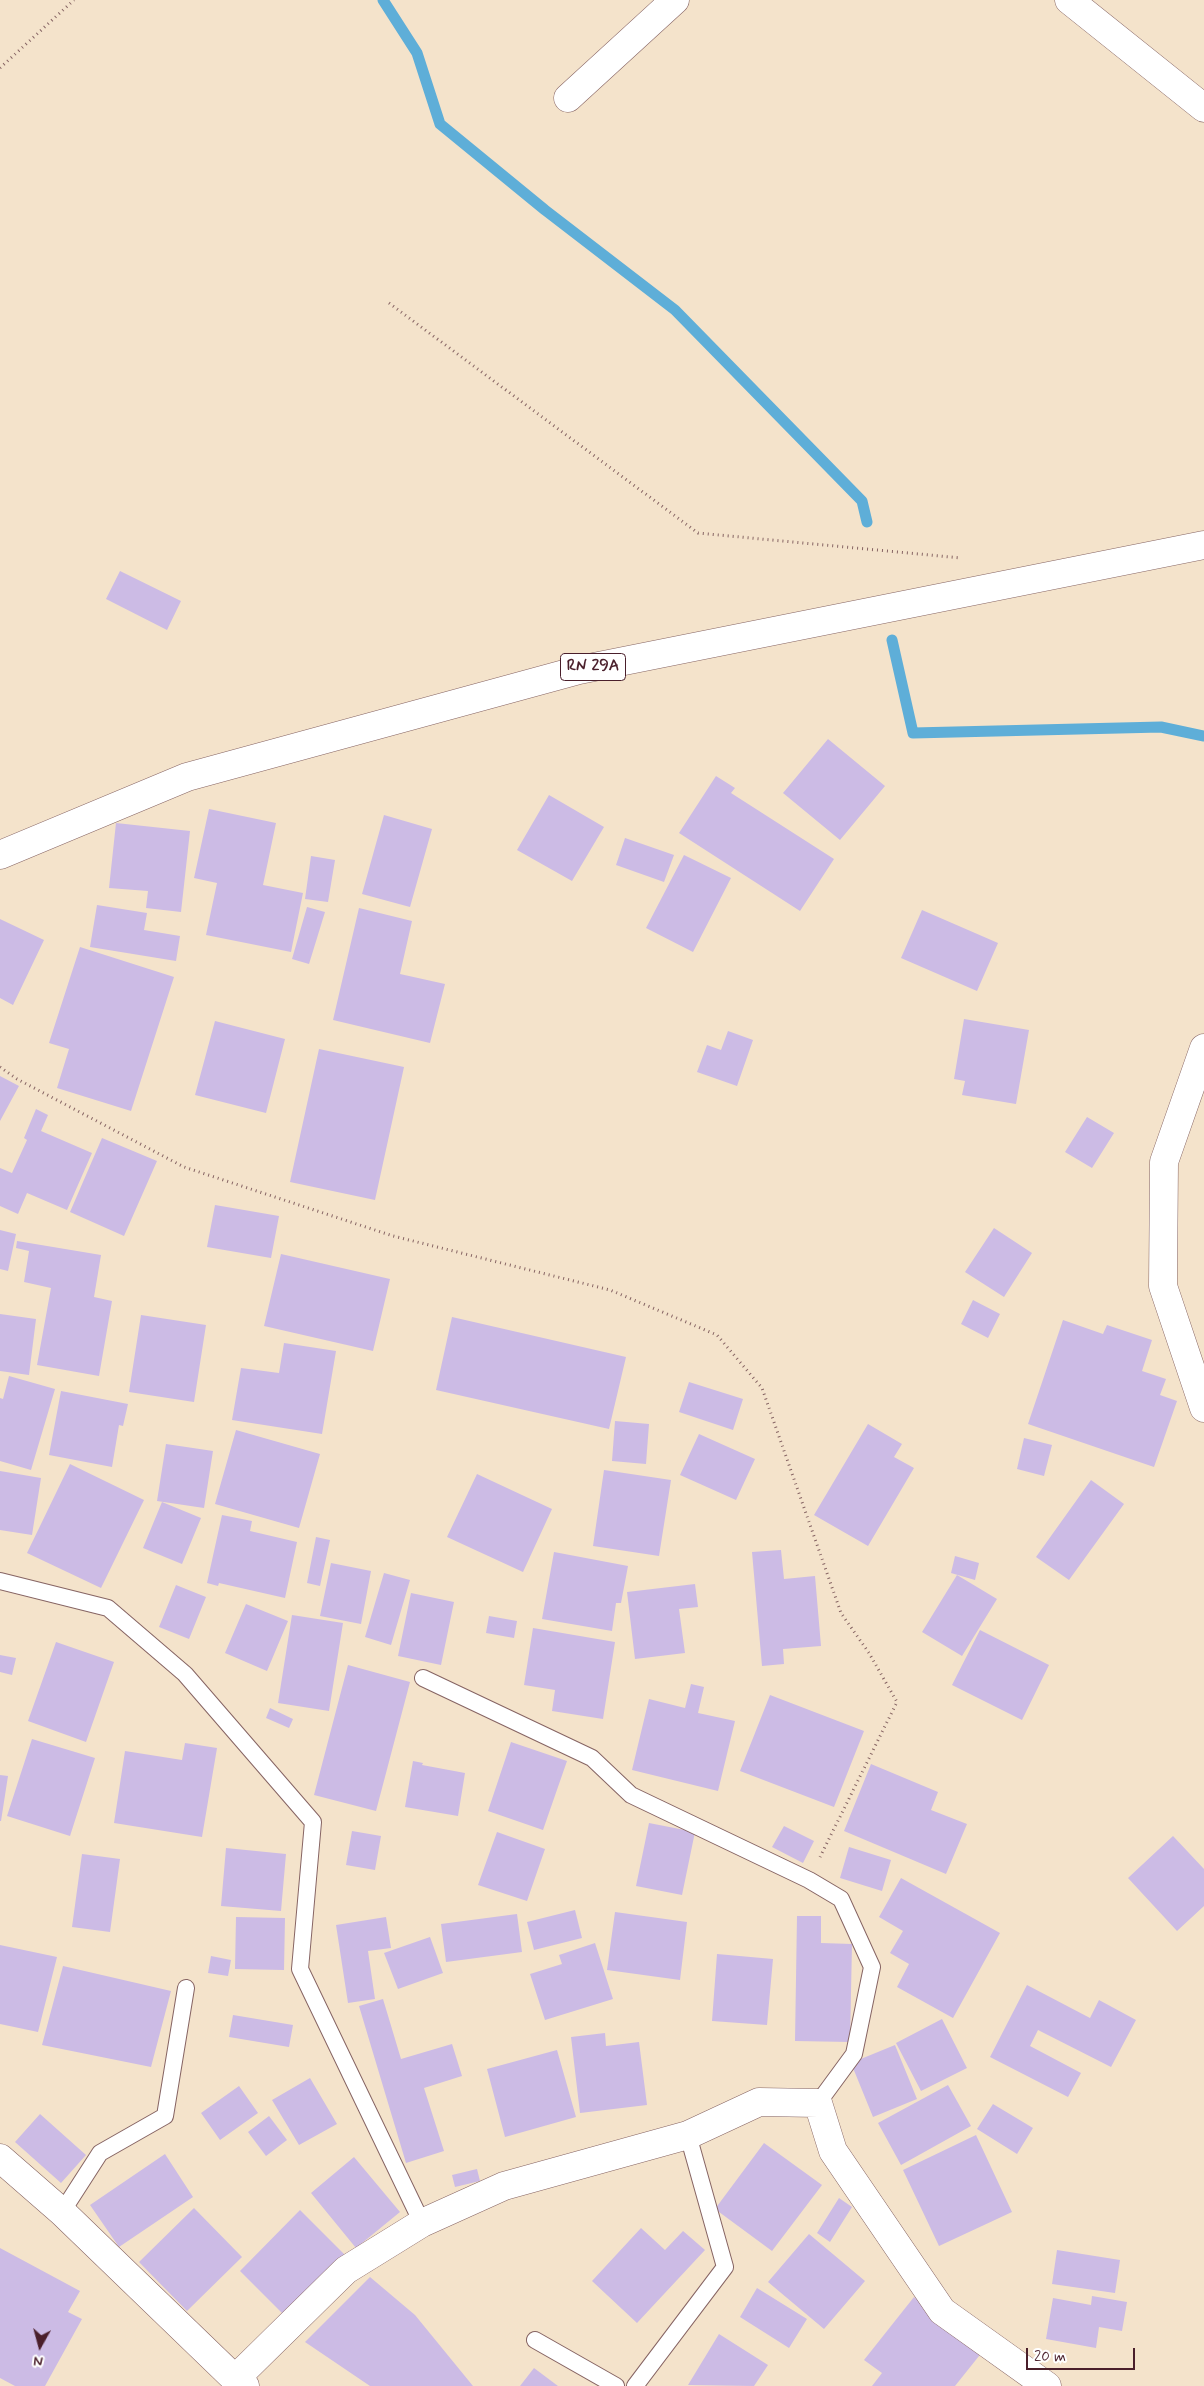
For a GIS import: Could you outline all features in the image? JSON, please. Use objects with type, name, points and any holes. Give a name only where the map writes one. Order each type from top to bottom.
[{"type":"street","points":[[568,98],[675,0]]},
{"type":"street","points":[[1069,0],[1204,108]]},
{"type":"street","name":"RN 29A","points":[[0,855],[186,777],[579,670],[1204,546]]},
{"type":"street","points":[[1204,1048],[1164,1162],[1163,1286],[1204,1408]]},
{"type":"street","points":[[0,2158],[62,2212],[240,2383],[346,2270],[422,2223],[504,2186],[688,2135],[759,2102],[818,2103],[833,2151],[942,2311],[1047,2386]]},
{"type":"lane","points":[[0,1581],[108,1608],[185,1674],[313,1822],[300,1969],[422,2223]]},
{"type":"lane","points":[[423,1678],[592,1758],[631,1795],[809,1880],[842,1899],[872,1967],[854,2054],[818,2103]]},
{"type":"lane","points":[[62,2212],[100,2153],[165,2116],[186,1988]]},
{"type":"lane","points":[[635,2386],[725,2267],[688,2135]]},
{"type":"lane","points":[[535,2340],[616,2386]]},
{"type":"path","points":[[0,68],[74,0]]},
{"type":"path","points":[[389,303],[698,533],[970,559]]},
{"type":"path","points":[[0,1067],[17,1079],[184,1167],[393,1236],[610,1290],[717,1335],[762,1388],[841,1613],[869,1653],[897,1702],[809,1880]]},
{"type":"building","points":[[120,571],[181,601],[167,630],[106,599]]},
{"type":"building","points":[[828,739],[885,786],[840,840],[783,793]]},
{"type":"building","points":[[716,776],[735,788],[731,793],[834,859],[800,911],[679,833]]},
{"type":"building","points":[[549,795],[604,827],[572,881],[517,850]]},
{"type":"building","points":[[209,809],[276,823],[263,885],[303,893],[291,952],[206,935],[217,883],[194,878]]},
{"type":"building","points":[[384,815],[432,829],[410,907],[362,894]]},
{"type":"building","points":[[116,823],[190,831],[181,912],[146,908],[148,891],[109,888]]},
{"type":"building","points":[[625,838],[674,855],[664,882],[616,865]]},
{"type":"building","points":[[684,855],[731,878],[693,952],[646,928]]},
{"type":"building","points":[[311,856],[335,860],[328,902],[305,899]]},
{"type":"building","points":[[97,905],[147,913],[144,930],[180,936],[176,961],[90,947]]},
{"type":"building","points":[[307,907],[325,912],[309,964],[292,959]]},
{"type":"building","points":[[359,908],[412,921],[400,974],[445,984],[430,1043],[333,1020]]},
{"type":"building","points":[[922,910],[998,943],[977,991],[901,958]]},
{"type":"building","points":[[0,919],[44,940],[13,1005],[0,998]]},
{"type":"building","points":[[80,947],[174,977],[131,1111],[57,1088],[69,1049],[49,1043]]},
{"type":"building","points":[[964,1019],[1029,1030],[1016,1104],[962,1095],[965,1081],[954,1079]]},
{"type":"building","points":[[215,1021],[285,1039],[266,1113],[195,1095]]},
{"type":"building","points":[[728,1031],[753,1040],[737,1086],[697,1072],[707,1045],[721,1050]]},
{"type":"building","points":[[319,1049],[404,1067],[375,1200],[290,1182]]},
{"type":"building","points":[[0,1076],[19,1086],[0,1121]]},
{"type":"building","points":[[36,1109],[48,1115],[41,1131],[92,1153],[67,1210],[27,1193],[18,1214],[0,1206],[0,1168],[12,1173],[27,1140],[24,1138]]},
{"type":"building","points":[[1087,1117],[1114,1133],[1092,1168],[1065,1152]]},
{"type":"building","points":[[102,1138],[157,1161],[124,1236],[70,1212]]},
{"type":"building","points":[[215,1205],[279,1216],[271,1258],[207,1247]]},
{"type":"building","points":[[994,1228],[1032,1253],[1004,1297],[965,1272]]},
{"type":"building","points":[[0,1230],[16,1234],[8,1271],[0,1269]]},
{"type":"building","points":[[17,1241],[101,1255],[94,1297],[112,1301],[99,1376],[37,1365],[51,1288],[24,1282],[29,1251],[16,1248]]},
{"type":"building","points":[[281,1254],[390,1279],[373,1351],[264,1326]]},
{"type":"building","points":[[973,1300],[1000,1314],[988,1338],[961,1324]]},
{"type":"building","points":[[0,1314],[36,1319],[29,1375],[0,1371]]},
{"type":"building","points":[[141,1315],[206,1325],[194,1402],[129,1392]]},
{"type":"building","points":[[452,1317],[626,1357],[609,1429],[436,1390]]},
{"type":"building","points":[[1063,1320],[1103,1334],[1107,1325],[1152,1340],[1142,1371],[1166,1379],[1160,1395],[1177,1401],[1154,1467],[1028,1424]]},
{"type":"building","points":[[284,1343],[336,1351],[322,1434],[232,1420],[241,1368],[279,1373]]},
{"type":"building","points":[[9,1376],[55,1389],[31,1470],[0,1461],[0,1398],[3,1399]]},
{"type":"building","points":[[689,1382],[743,1399],[733,1430],[679,1412]]},
{"type":"building","points":[[61,1391],[128,1404],[123,1426],[119,1425],[112,1467],[49,1455]]},
{"type":"building","points":[[615,1421],[649,1424],[646,1464],[612,1461]]},
{"type":"building","points":[[868,1424],[902,1444],[894,1457],[914,1468],[868,1546],[814,1515]]},
{"type":"building","points":[[236,1430],[320,1454],[299,1528],[215,1504]]},
{"type":"building","points":[[699,1434],[755,1459],[736,1500],[680,1475]]},
{"type":"building","points":[[1024,1438],[1052,1445],[1044,1476],[1017,1469]]},
{"type":"building","points":[[166,1444],[213,1451],[204,1508],[157,1501]]},
{"type":"building","points":[[70,1464],[144,1500],[101,1588],[27,1553]]},
{"type":"building","points":[[604,1470],[671,1480],[659,1556],[593,1546]]},
{"type":"building","points":[[0,1471],[41,1478],[32,1535],[0,1530]]},
{"type":"building","points":[[477,1474],[552,1509],[523,1572],[447,1537]]},
{"type":"building","points":[[1091,1480],[1124,1504],[1069,1580],[1036,1557]]},
{"type":"building","points":[[162,1502],[201,1518],[182,1564],[143,1548]]},
{"type":"building","points":[[222,1515],[252,1521],[250,1531],[297,1542],[285,1598],[219,1583],[218,1586],[207,1583]]},
{"type":"building","points":[[316,1537],[330,1540],[320,1586],[307,1583]]},
{"type":"building","points":[[781,1550],[784,1579],[815,1576],[821,1646],[783,1649],[784,1664],[762,1666],[752,1552]]},
{"type":"building","points":[[554,1552],[628,1566],[621,1603],[616,1603],[612,1631],[542,1619]]},
{"type":"building","points":[[955,1556],[979,1563],[975,1580],[951,1573]]},
{"type":"building","points":[[331,1563],[371,1571],[361,1624],[320,1616]]},
{"type":"building","points":[[384,1573],[410,1580],[391,1645],[365,1637]]},
{"type":"building","points":[[957,1575],[997,1599],[962,1656],[922,1632]]},
{"type":"building","points":[[695,1584],[698,1607],[679,1609],[685,1653],[635,1659],[627,1592]]},
{"type":"building","points":[[176,1585],[206,1597],[189,1639],[159,1627]]},
{"type":"building","points":[[411,1593],[454,1602],[441,1665],[398,1656]]},
{"type":"building","points":[[246,1604],[288,1621],[267,1671],[225,1653]]},
{"type":"building","points":[[292,1615],[343,1623],[329,1711],[278,1703]]},
{"type":"building","points":[[489,1616],[517,1621],[514,1638],[486,1633]]},
{"type":"building","points":[[533,1628],[615,1642],[603,1719],[552,1711],[555,1690],[524,1685]]},
{"type":"building","points":[[980,1630],[1049,1665],[1022,1720],[952,1685]]},
{"type":"building","points":[[56,1642],[114,1662],[86,1742],[28,1721]]},
{"type":"building","points":[[0,1655],[16,1658],[12,1675],[0,1672]]},
{"type":"building","points":[[348,1665],[410,1682],[376,1811],[314,1795]]},
{"type":"building","points":[[691,1684],[704,1687],[698,1713],[735,1721],[718,1791],[632,1770],[649,1699],[685,1708]]},
{"type":"building","points":[[770,1695],[864,1731],[834,1807],[740,1771]]},
{"type":"building","points":[[270,1708],[293,1719],[289,1728],[266,1718]]},
{"type":"building","points":[[32,1739],[95,1758],[70,1836],[7,1816]]},
{"type":"building","points":[[511,1742],[567,1761],[543,1830],[488,1811]]},
{"type":"building","points":[[185,1743],[217,1748],[202,1837],[114,1823],[125,1751],[182,1760]]},
{"type":"building","points":[[413,1761],[423,1763],[422,1765],[465,1773],[458,1816],[405,1807]]},
{"type":"building","points":[[871,1764],[938,1792],[931,1810],[967,1824],[946,1874],[844,1831]]},
{"type":"building","points":[[0,1775],[8,1776],[1,1821],[0,1821]]},
{"type":"building","points":[[649,1823],[695,1832],[682,1895],[636,1886]]},
{"type":"building","points":[[784,1826],[814,1841],[803,1863],[772,1847]]},
{"type":"building","points":[[352,1831],[381,1836],[375,1870],[346,1865]]},
{"type":"building","points":[[497,1832],[545,1849],[527,1901],[478,1885]]},
{"type":"building","points":[[1173,1836],[1204,1869],[1204,1906],[1177,1931],[1128,1878]]},
{"type":"building","points":[[849,1847],[891,1860],[882,1891],[840,1878]]},
{"type":"building","points":[[226,1848],[286,1854],[281,1911],[221,1906]]},
{"type":"building","points":[[82,1854],[120,1859],[110,1932],[72,1927]]},
{"type":"building","points":[[901,1878],[1000,1933],[953,2018],[897,1987],[909,1964],[890,1953],[903,1931],[879,1917]]},
{"type":"building","points":[[575,1910],[582,1938],[534,1950],[527,1922]]},
{"type":"building","points":[[615,1912],[687,1922],[680,1980],[607,1970]]},
{"type":"building","points":[[517,1914],[522,1952],[446,1962],[441,1924]]},
{"type":"building","points":[[797,1916],[821,1916],[821,1943],[852,1944],[850,2042],[795,2041]]},
{"type":"building","points":[[236,1917],[285,1918],[284,1970],[235,1969]]},
{"type":"building","points":[[386,1917],[391,1948],[368,1951],[375,1999],[348,2003],[336,1925]]},
{"type":"building","points":[[430,1937],[443,1973],[398,1989],[384,1953]]},
{"type":"building","points":[[595,1943],[613,1999],[545,2020],[530,1974],[562,1964],[559,1955]]},
{"type":"building","points":[[0,1945],[57,1957],[38,2032],[0,2024]]},
{"type":"building","points":[[717,1954],[773,1959],[767,2025],[712,2021]]},
{"type":"building","points":[[211,1956],[231,1960],[228,1976],[208,1973]]},
{"type":"building","points":[[63,1966],[171,1991],[151,2067],[42,2045]]},
{"type":"building","points":[[1027,1985],[1090,2018],[1099,2000],[1136,2020],[1111,2067],[1038,2030],[1030,2046],[1081,2073],[1068,2097],[990,2057]]},
{"type":"building","points":[[383,1999],[401,2059],[452,2044],[462,2076],[424,2088],[444,2151],[406,2163],[359,2006]]},
{"type":"building","points":[[233,2015],[293,2025],[289,2047],[229,2037]]},
{"type":"building","points":[[942,2019],[967,2068],[921,2091],[896,2043]]},
{"type":"building","points":[[605,2033],[606,2046],[639,2042],[647,2105],[580,2113],[571,2037]]},
{"type":"building","points":[[895,2045],[917,2099],[873,2117],[851,2063]]},
{"type":"building","points":[[557,2050],[576,2117],[505,2137],[487,2069]]},
{"type":"building","points":[[310,2078],[337,2124],[299,2145],[272,2100]]},
{"type":"building","points":[[948,2085],[971,2126],[901,2165],[878,2123]]},
{"type":"building","points":[[239,2086],[258,2113],[220,2140],[201,2113]]},
{"type":"building","points":[[993,2104],[1033,2128],[1017,2154],[977,2129]]},
{"type":"building","points":[[40,2114],[86,2155],[61,2183],[15,2142]]},
{"type":"building","points":[[269,2116],[287,2140],[266,2156],[248,2132]]},
{"type":"building","points":[[976,2135],[1012,2212],[939,2246],[903,2170]]},
{"type":"building","points":[[764,2143],[822,2185],[772,2251],[715,2209]]},
{"type":"building","points":[[165,2154],[193,2197],[119,2247],[90,2205]]},
{"type":"building","points":[[354,2157],[400,2212],[356,2248],[311,2193]]},
{"type":"building","points":[[477,2169],[480,2181],[455,2187],[452,2175]]},
{"type":"building","points":[[839,2198],[852,2207],[830,2242],[817,2233]]},
{"type":"building","points":[[194,2208],[242,2257],[187,2311],[139,2262]]},
{"type":"building","points":[[300,2210],[347,2257],[286,2317],[240,2271]]},
{"type":"building","points":[[641,2228],[665,2250],[683,2231],[705,2250],[637,2323],[592,2281]]},
{"type":"building","points":[[809,2234],[865,2281],[824,2329],[768,2282]]},
{"type":"building","points":[[0,2248],[80,2291],[68,2312],[82,2319],[45,2386],[15,2386],[0,2378]]},
{"type":"building","points":[[1057,2250],[1120,2260],[1115,2293],[1052,2284]]},
{"type":"building","points":[[370,2277],[415,2315],[473,2386],[370,2386],[305,2342]]},
{"type":"building","points":[[757,2288],[807,2319],[789,2348],[740,2317]]},
{"type":"building","points":[[1092,2296],[1127,2302],[1122,2331],[1099,2327],[1096,2348],[1046,2339],[1053,2298],[1091,2305]]},
{"type":"building","points":[[914,2297],[983,2351],[955,2386],[872,2386],[882,2373],[864,2360]]},
{"type":"building","points":[[719,2334],[768,2365],[754,2386],[688,2385]]},
{"type":"building","points":[[534,2368],[558,2386],[520,2386]]},
{"type":"waterway","points":[[383,0],[417,53],[440,124],[545,210],[675,310],[862,501],[867,522]]},
{"type":"waterway","points":[[892,640],[913,733],[1161,727],[1204,736]]}]
